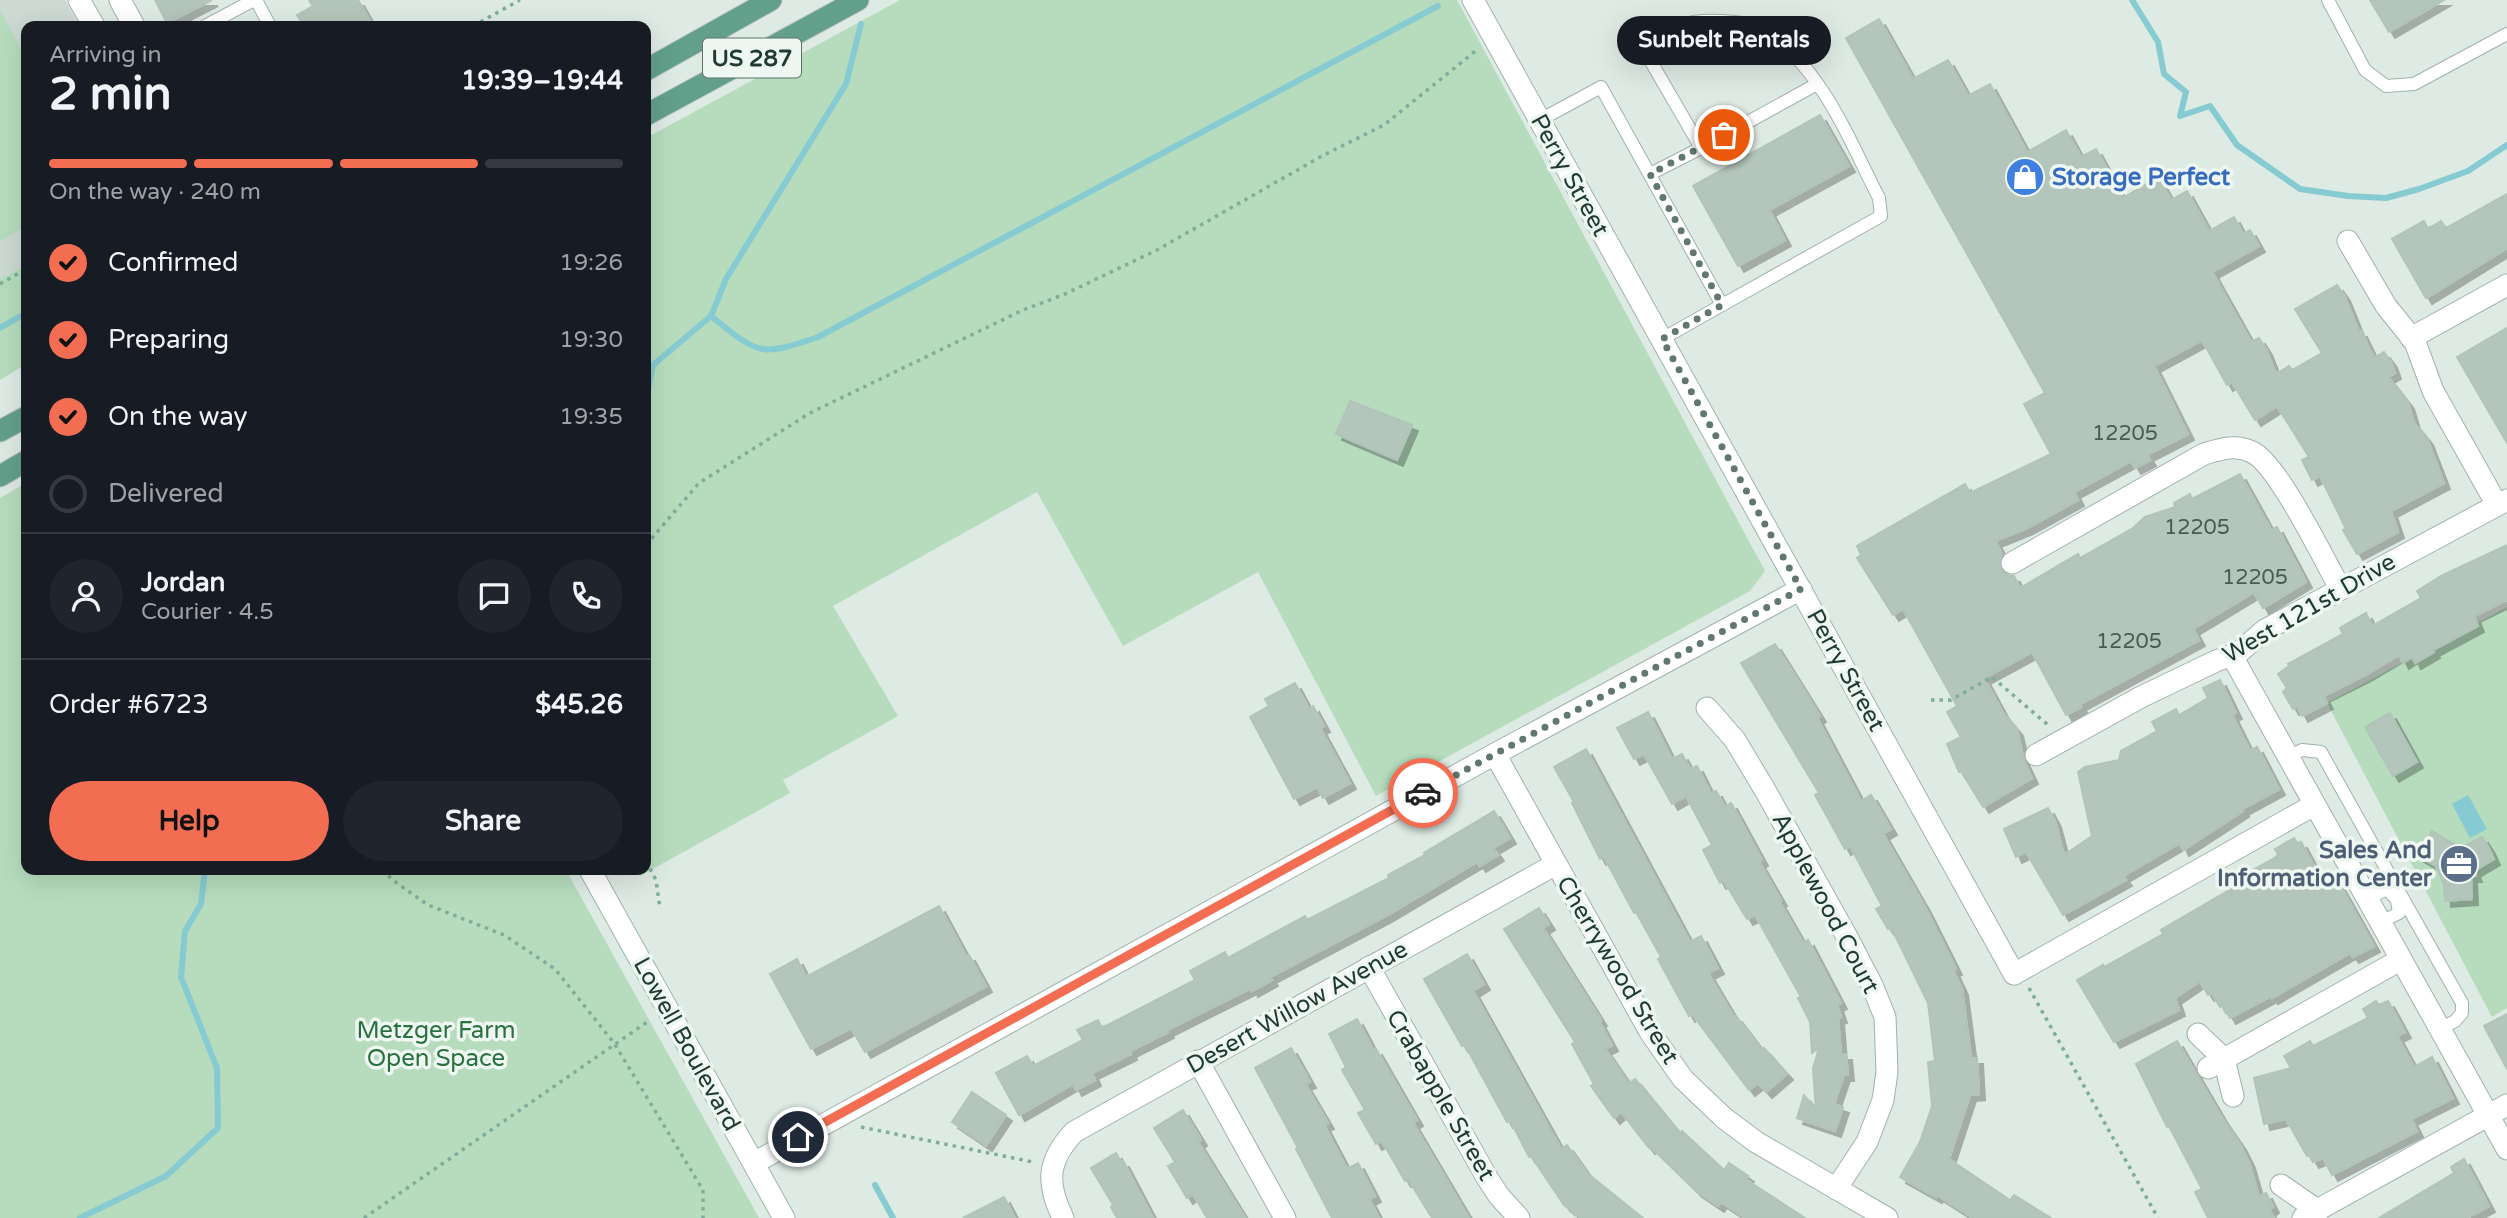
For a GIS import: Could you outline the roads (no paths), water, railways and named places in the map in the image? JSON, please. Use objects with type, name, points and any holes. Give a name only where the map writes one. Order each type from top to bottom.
[{"type":"main road","name":"US 287","points":[[651,66],[771,0]]},
{"type":"main road","name":"US 287","points":[[651,112],[858,0]]},
{"type":"main road","points":[[0,431],[21,419]]},
{"type":"main road","points":[[0,476],[21,464]]},
{"type":"street","points":[[79,0],[91,21]]},
{"type":"street","points":[[120,0],[132,21]]},
{"type":"street","name":"Perry Street","points":[[1473,0],[2022,981],[2314,805]]},
{"type":"street","points":[[2348,241],[2386,306],[2411,338],[2423,361],[2433,391],[2502,503]]},
{"type":"street","points":[[2411,338],[2507,285]]},
{"type":"street","points":[[2012,563],[2204,454],[2238,447],[2260,457],[2280,482],[2340,589]]},
{"type":"street","name":"West 121st Drive","points":[[2036,755],[2141,697],[2232,656],[2265,630],[2502,503]]},
{"type":"street","points":[[754,1163],[1495,754],[1801,589]]},
{"type":"street","points":[[2232,656],[2507,1149]]},
{"type":"street","name":"Applewood Court","points":[[1707,708],[1735,740],[1765,790],[1866,972],[1885,1017],[1887,1072],[1883,1100],[1867,1142],[1836,1189]]},
{"type":"street","name":"Cherrywood Street","points":[[1495,754],[1650,1032],[1684,1079],[1724,1118],[1756,1142],[1887,1218]]},
{"type":"street","name":"Desert Willow Avenue","points":[[1063,1218],[1043,1164],[1074,1132],[1556,864]]},
{"type":"street","name":"Lowell Boulevard","points":[[593,875],[784,1218]]},
{"type":"street","points":[[2216,1063],[2400,960]]},
{"type":"street","name":"Crabapple Street","points":[[1369,967],[1486,1176],[1499,1196],[1519,1218]]},
{"type":"street","points":[[2198,1034],[2233,1096]]},
{"type":"street","points":[[1198,1061],[1285,1218]]},
{"type":"street","points":[[2281,1185],[2312,1215],[2507,1105]]},
{"type":"lane","points":[[2328,0],[2365,70],[2386,86],[2414,84],[2507,34]]},
{"type":"lane","points":[[214,21],[250,1],[266,21]]},
{"type":"lane","points":[[1662,339],[1881,216],[1879,198],[1817,84],[1789,49],[1754,26],[1716,20],[1689,23],[1650,43],[1650,60],[1701,148]]},
{"type":"lane","points":[[1650,174],[1817,84]]},
{"type":"lane","points":[[1539,120],[1601,87],[1722,305]]},
{"type":"lane","points":[[2288,757],[2302,750],[2321,752],[2399,898],[2462,1003],[2462,1013],[2455,1021],[2439,1030]]},
{"type":"lane","points":[[2366,899],[2387,889],[2399,898]]},
{"type":"lane","points":[[2379,923],[2399,913],[2399,898]]},
{"type":"water","points":[[2468,795],[2487,829],[2470,838],[2452,804]]},
{"type":"waterway","points":[[2132,0],[2158,42],[2164,74],[2186,92],[2180,116],[2210,106],[2237,145],[2300,189],[2386,198],[2468,171],[2507,145]]},
{"type":"waterway","points":[[711,316],[740,339],[761,349],[784,348],[818,337],[1438,6]]},
{"type":"waterway","points":[[651,375],[653,365],[711,316],[726,279],[846,84],[861,24]]},
{"type":"waterway","points":[[0,328],[21,316]]},
{"type":"waterway","points":[[80,1218],[166,1176],[218,1128],[217,1068],[181,977],[185,931],[201,904],[204,875]]},
{"type":"waterway","points":[[875,1185],[893,1218]]},
{"type":"place","name":"Sunbelt Rentals","points":[[1724,135]]},
{"type":"place","name":"Storage Perfect","points":[[2025,177]]},
{"type":"place","name":"Sales And Information Center","points":[[2459,864]]},
{"type":"park label","name":"Metzger Farm Open Space","points":[[436,1044]]}]
